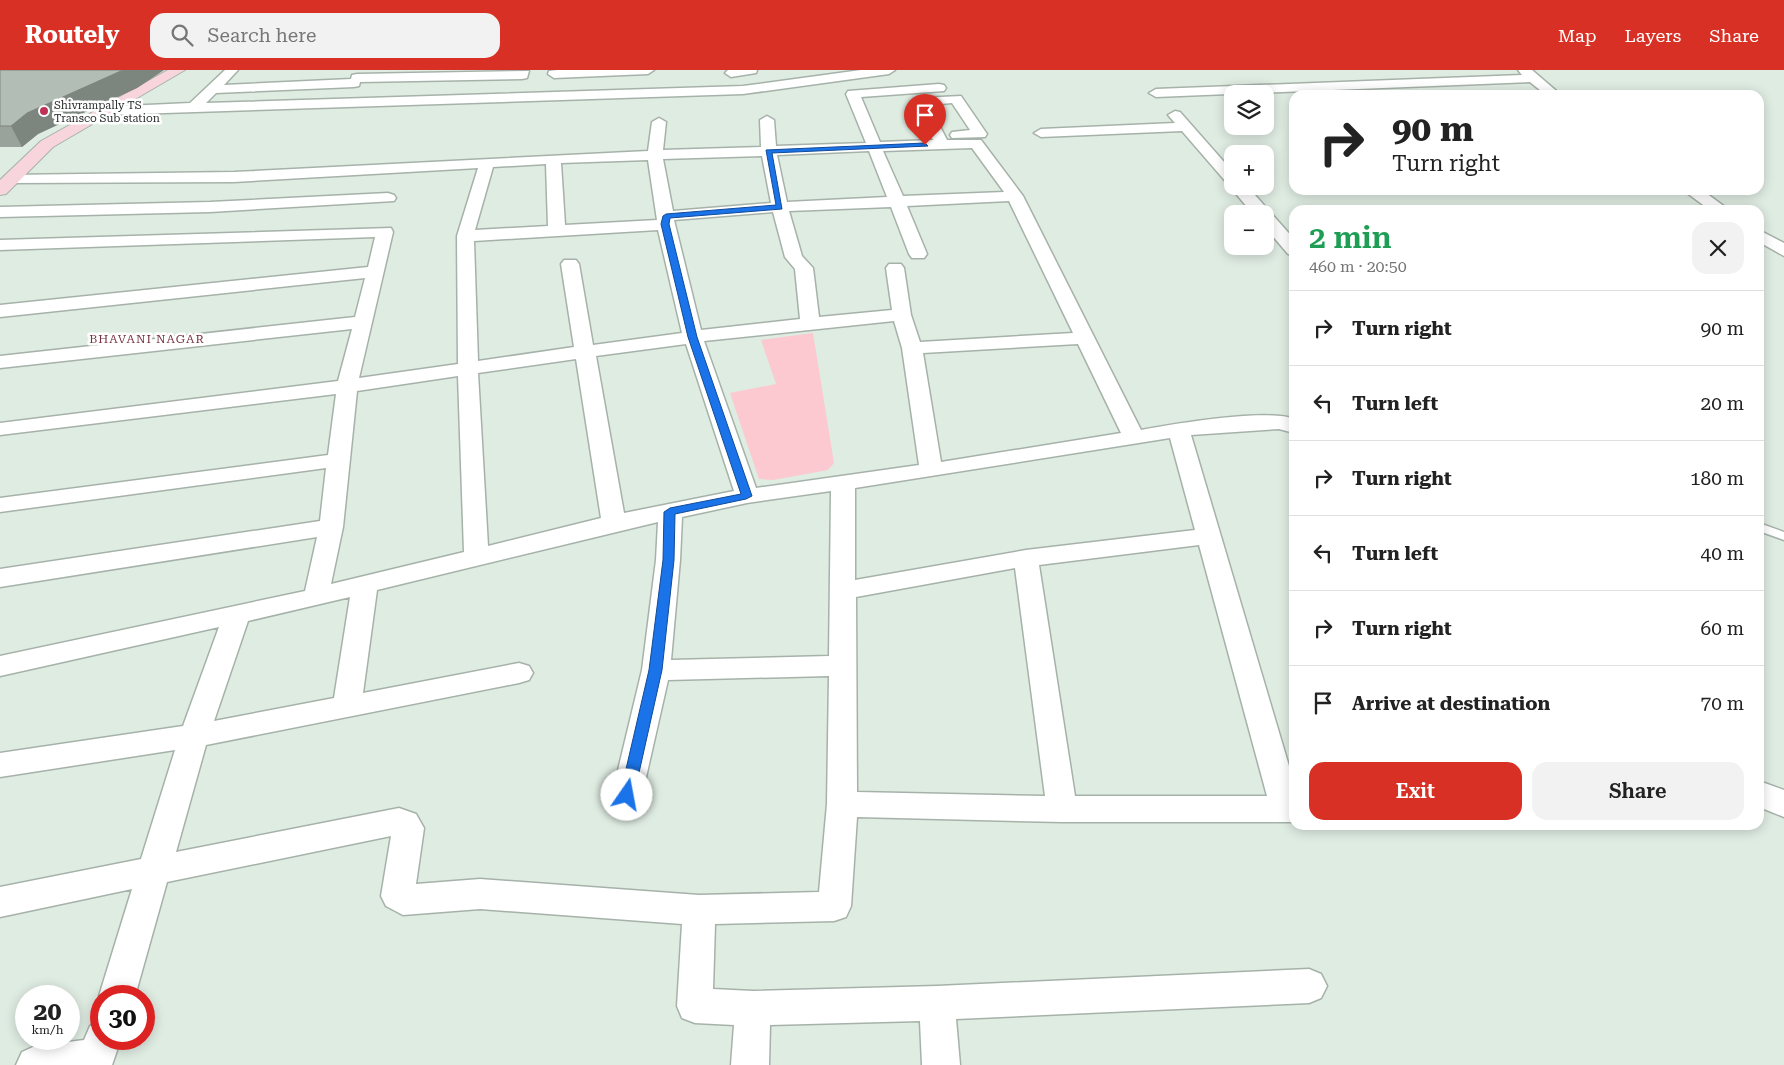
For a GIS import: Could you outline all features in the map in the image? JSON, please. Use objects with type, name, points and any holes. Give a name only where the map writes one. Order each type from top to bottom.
[{"type":"street","points":[[0,190],[47,144],[74,126],[178,70]]},
{"type":"street","points":[[194,108],[232,70]]},
{"type":"street","points":[[544,96],[555,72],[648,70]]},
{"type":"street","points":[[730,72],[751,70]]},
{"type":"street","points":[[104,111],[743,90],[889,70]]},
{"type":"street","points":[[214,89],[358,77],[522,75],[526,71]]},
{"type":"street","points":[[730,72],[743,90]]},
{"type":"street","points":[[1224,171],[1156,93],[1528,74],[1548,90]]},
{"type":"street","points":[[334,103],[358,77]]},
{"type":"street","points":[[918,254],[876,146],[853,94],[939,88]]},
{"type":"street","points":[[573,95],[580,99],[629,97]]},
{"type":"street","points":[[768,120],[768,152],[780,207],[794,257],[804,268],[810,322]]},
{"type":"street","points":[[659,122],[655,155],[666,220],[693,337],[746,496]]},
{"type":"street","points":[[1040,133],[1186,127]]},
{"type":"street","points":[[12,178],[234,177],[553,159],[768,152],[876,146],[940,140],[976,143],[1015,196],[1134,438]]},
{"type":"street","points":[[553,159],[557,231]]},
{"type":"street","points":[[476,556],[468,368],[465,236],[487,163]]},
{"type":"street","points":[[183,240],[234,177]]},
{"type":"street","points":[[1246,195],[1254,205]]},
{"type":"street","points":[[1698,195],[1714,205]]},
{"type":"street","points":[[465,236],[557,231],[780,207],[1015,196]]},
{"type":"street","points":[[0,212],[210,207],[388,198]]},
{"type":"street","points":[[1274,227],[1289,244]]},
{"type":"street","points":[[0,245],[385,232],[347,386],[331,527],[316,598]]},
{"type":"street","points":[[1764,238],[1784,251]]},
{"type":"street","points":[[570,264],[614,523]]},
{"type":"street","points":[[895,268],[902,315],[912,348],[931,470]]},
{"type":"street","points":[[0,311],[376,272]]},
{"type":"street","points":[[0,429],[347,386],[586,351],[810,322],[902,315]]},
{"type":"street","points":[[0,362],[363,322]]},
{"type":"street","points":[[912,348],[1085,338]]},
{"type":"street","points":[[0,666],[316,598],[476,556],[614,523],[746,496],[931,470],[1179,430],[1221,425],[1282,422],[1289,425]]},
{"type":"street","points":[[1179,430],[1208,536],[1289,806]]},
{"type":"street","points":[[0,505],[338,460]]},
{"type":"street","points":[[0,902],[154,869],[399,821],[405,823],[408,828],[398,896],[404,900],[480,894],[699,910],[834,906],[842,804],[843,481]]},
{"type":"street","points":[[627,795],[656,670],[668,560],[670,512]]},
{"type":"street","points":[[0,578],[331,527]]},
{"type":"street","points":[[842,591],[1026,558],[1208,536]]},
{"type":"street","points":[[1026,558],[1062,809]]},
{"type":"street","points":[[347,705],[365,586]]},
{"type":"street","points":[[119,985],[194,736],[237,614]]},
{"type":"street","points":[[656,670],[842,666]]},
{"type":"street","points":[[0,765],[194,736],[519,673]]},
{"type":"street","points":[[1764,795],[1784,804]]},
{"type":"street","points":[[842,804],[1062,809],[1289,809]]},
{"type":"street","points":[[699,910],[695,1006],[753,1008],[937,1003],[1309,986]]},
{"type":"street","points":[[937,1003],[941,1065]]},
{"type":"street","points":[[750,1065],[753,1008]]},
{"type":"street","points":[[35,1065],[97,1057],[99,1050]]},
{"type":"lane","points":[[1764,529],[1784,536]]},
{"type":"shaded area","points":[[813,333],[834,463],[828,470],[773,480],[759,479],[730,393],[776,384],[761,340]]},
{"type":"building","points":[[0,70],[123,70],[27,113],[11,126],[0,126]]},
{"type":"place","name":"Shivrampally TS Transco Sub station","points":[[44,111]]},
{"type":"district","name":"BHAVANI NAGAR","points":[[147,339]]},
{"type":"route","points":[[627,795],[656,670],[668,560],[670,512],[746,496],[693,337],[665,224],[666,216],[780,207],[768,152],[925,145]]}]
